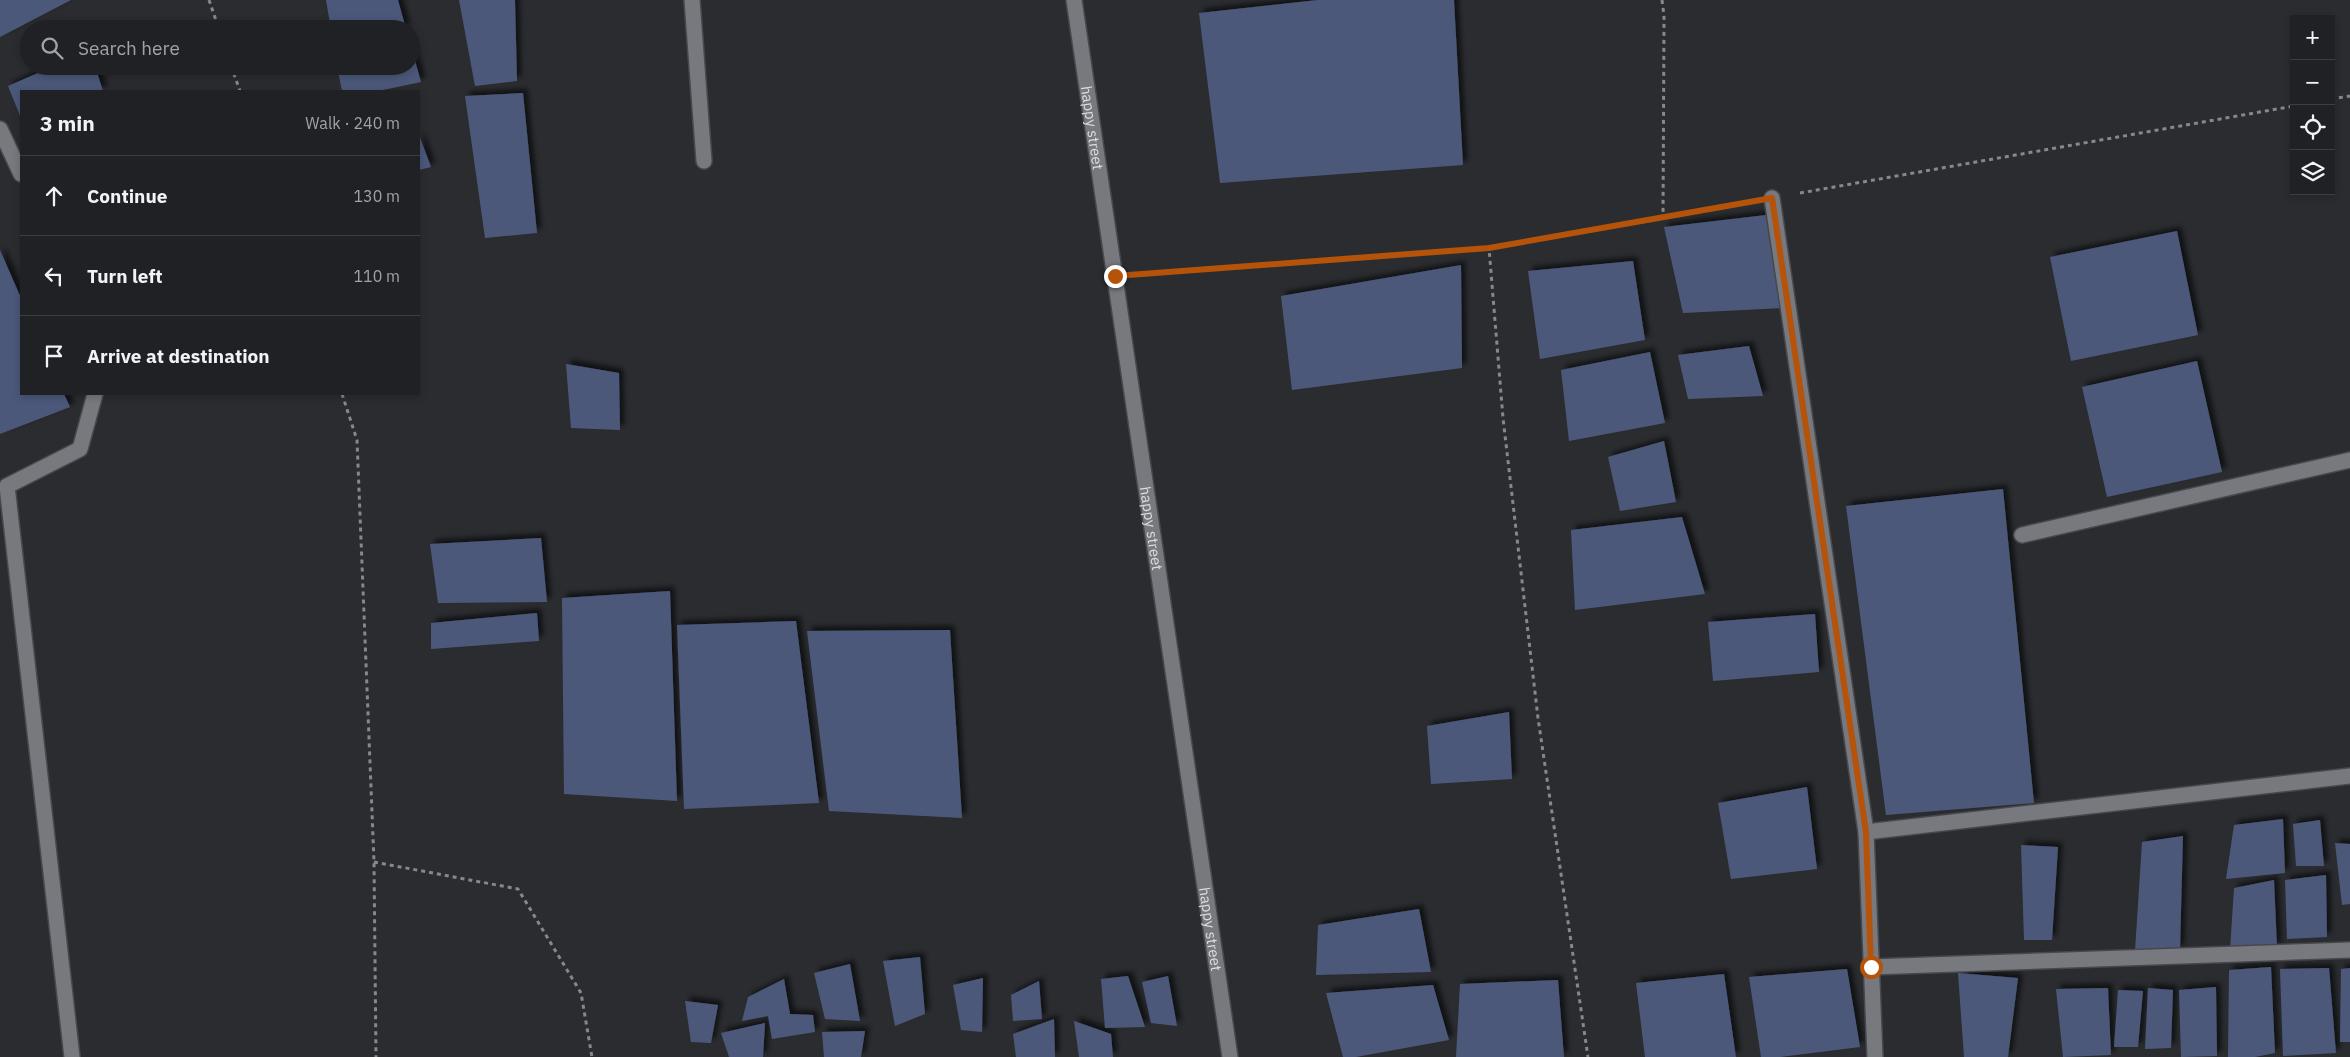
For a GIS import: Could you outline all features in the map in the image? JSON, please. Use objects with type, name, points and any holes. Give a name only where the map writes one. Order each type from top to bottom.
[{"type":"street","points":[[692,0],[704,161]]},
{"type":"street","name":"happy street","points":[[1074,0],[1230,1057]]},
{"type":"street","points":[[0,129],[20,172]]},
{"type":"street","points":[[1772,198],[1866,832],[1875,1057]]},
{"type":"street","points":[[72,1057],[7,486],[80,449],[95,395]]},
{"type":"street","points":[[2022,535],[2350,460]]},
{"type":"street","points":[[1866,832],[2350,776]]},
{"type":"street","points":[[1871,967],[2350,950]]},
{"type":"path","points":[[209,0],[216,20]]},
{"type":"path","points":[[1662,0],[1664,16],[1663,218]]},
{"type":"path","points":[[234,75],[240,90]]},
{"type":"path","points":[[2335,98],[2350,96]]},
{"type":"path","points":[[1115,276],[1489,248],[2290,107]]},
{"type":"path","points":[[1489,248],[1503,418],[1538,718],[1588,1057]]},
{"type":"path","points":[[342,395],[357,440],[374,862],[376,1057]]},
{"type":"path","points":[[374,862],[518,889],[581,992],[592,1057]]},
{"type":"building","points":[[0,0],[71,0],[33,20],[20,20],[20,27],[0,37]]},
{"type":"building","points":[[326,0],[398,0],[404,20],[329,20]]},
{"type":"building","points":[[459,0],[515,0],[517,81],[475,86]]},
{"type":"building","points":[[1318,0],[1454,0],[1463,165],[1220,183],[1199,13]]},
{"type":"building","points":[[33,75],[98,75],[103,90],[20,90],[20,116],[8,86]]},
{"type":"building","points":[[339,75],[419,75],[421,82],[383,90],[342,90]]},
{"type":"building","points":[[523,93],[537,233],[485,238],[465,96]]},
{"type":"building","points":[[420,138],[431,167],[420,170]]},
{"type":"building","points":[[1766,215],[1783,308],[1683,313],[1664,227]]},
{"type":"building","points":[[2177,231],[2198,335],[2071,361],[2050,257]]},
{"type":"building","points":[[0,250],[20,296],[20,395],[64,395],[70,407],[0,434]]},
{"type":"building","points":[[1633,261],[1645,340],[1540,359],[1528,271]]},
{"type":"building","points":[[1461,265],[1462,368],[1292,390],[1281,296]]},
{"type":"building","points":[[1749,346],[1763,396],[1688,399],[1678,355]]},
{"type":"building","points":[[1650,352],[1665,423],[1569,441],[1561,370]]},
{"type":"building","points":[[2197,361],[2222,472],[2107,497],[2082,387]]},
{"type":"building","points":[[566,364],[619,373],[620,430],[571,428]]},
{"type":"building","points":[[1664,441],[1676,502],[1620,511],[1608,457]]},
{"type":"building","points":[[2003,489],[2034,803],[1886,815],[1846,506]]},
{"type":"building","points":[[1682,517],[1705,594],[1575,610],[1571,530]]},
{"type":"building","points":[[541,538],[547,602],[438,603],[430,544]]},
{"type":"building","points":[[670,591],[677,801],[564,794],[562,598]]},
{"type":"building","points":[[537,613],[539,641],[431,649],[431,623]]},
{"type":"building","points":[[1815,614],[1819,672],[1713,681],[1708,622]]},
{"type":"building","points":[[796,621],[819,803],[684,809],[677,625]]},
{"type":"building","points":[[950,630],[962,818],[829,811],[807,631]]},
{"type":"building","points":[[1509,712],[1512,779],[1431,784],[1427,726]]},
{"type":"building","points":[[1807,787],[1817,869],[1731,879],[1718,803]]},
{"type":"building","points":[[2283,819],[2285,873],[2226,879],[2234,825]]},
{"type":"building","points":[[2320,820],[2324,866],[2296,866],[2293,824]]},
{"type":"building","points":[[2183,836],[2180,949],[2135,951],[2142,842]]},
{"type":"building","points":[[2335,843],[2350,844],[2350,904],[2342,905]]},
{"type":"building","points":[[2021,845],[2058,847],[2052,940],[2024,940]]},
{"type":"building","points":[[2326,875],[2327,937],[2287,939],[2285,880]]},
{"type":"building","points":[[2274,880],[2277,947],[2230,950],[2234,888]]},
{"type":"building","points":[[1419,909],[1431,972],[1316,975],[1318,925]]},
{"type":"building","points":[[920,957],[925,1014],[895,1026],[883,961]]},
{"type":"building","points":[[850,964],[860,1021],[825,1019],[814,973]]},
{"type":"building","points":[[2271,967],[2275,1053],[2255,1057],[2228,1057],[2229,970]]},
{"type":"building","points":[[2329,968],[2336,1053],[2283,1056],[2280,969]]},
{"type":"building","points":[[2350,968],[2350,1042],[2340,1042],[2341,969]]},
{"type":"building","points":[[1847,969],[1860,1047],[1780,1057],[1761,1057],[1749,977]]},
{"type":"building","points":[[1958,973],[2018,978],[2008,1057],[1964,1057]]},
{"type":"building","points":[[1724,974],[1736,1057],[1645,1057],[1636,983]]},
{"type":"building","points":[[1128,976],[1145,1027],[1105,1028],[1101,979]]},
{"type":"building","points":[[1168,976],[1177,1026],[1151,1023],[1142,982]]},
{"type":"building","points":[[983,978],[982,1032],[961,1030],[953,985]]},
{"type":"building","points":[[784,979],[790,1014],[813,1015],[815,1032],[772,1039],[768,1016],[742,1021],[748,997]]},
{"type":"building","points":[[1558,980],[1564,1057],[1456,1057],[1460,984]]},
{"type":"building","points":[[1039,981],[1042,1019],[1013,1021],[1011,995]]},
{"type":"building","points":[[1433,985],[1449,1040],[1356,1057],[1343,1057],[1326,993]]},
{"type":"building","points":[[2216,987],[2217,1056],[2181,1057],[2179,990]]},
{"type":"building","points":[[2108,988],[2111,1055],[2063,1057],[2056,989]]},
{"type":"building","points":[[2148,988],[2173,990],[2171,1048],[2145,1049]]},
{"type":"building","points":[[2118,990],[2143,991],[2138,1047],[2114,1047]]},
{"type":"building","points":[[685,1001],[718,1005],[711,1043],[691,1042]]},
{"type":"building","points":[[1054,1019],[1055,1057],[1016,1057],[1013,1034]]},
{"type":"building","points":[[1074,1021],[1111,1034],[1113,1057],[1079,1057]]},
{"type":"building","points":[[765,1023],[763,1057],[729,1057],[721,1033]]},
{"type":"building","points":[[865,1031],[861,1057],[824,1057],[822,1032]]},
{"type":"route","points":[[1115,276],[1489,248],[1772,198],[1866,832],[1871,967]]}]
